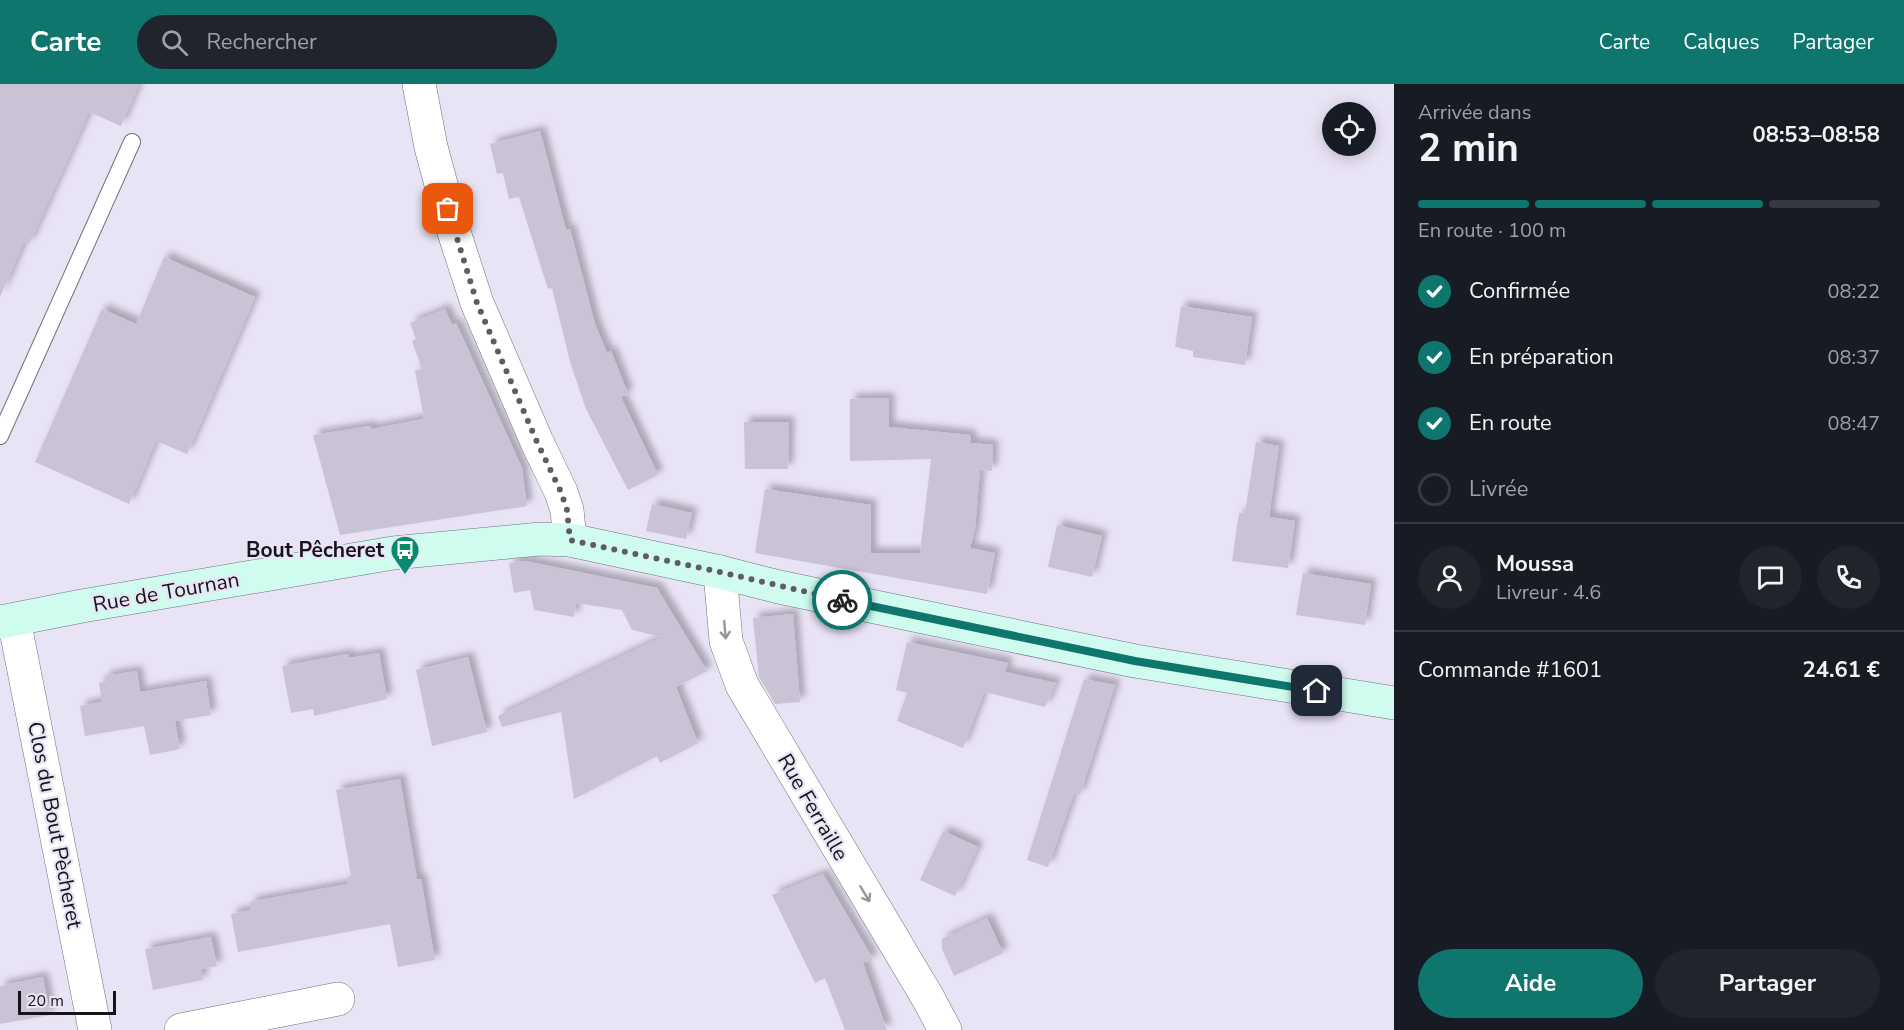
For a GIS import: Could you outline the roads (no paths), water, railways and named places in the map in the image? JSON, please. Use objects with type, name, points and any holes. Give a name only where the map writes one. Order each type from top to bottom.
[{"type":"street","points":[[419,84],[431,147],[470,282],[507,375],[561,492],[567,510],[570,540]]},
{"type":"street","name":"Rue de Tournan","points":[[7,621],[393,553],[540,539],[570,540],[779,587],[1112,656],[1394,703]]},
{"type":"street","name":"Rue Ferraille","points":[[720,572],[726,641],[742,685],[945,1030]]},
{"type":"street","name":"Clos du Bout Pècheret","points":[[7,621],[95,1030]]},
{"type":"street","points":[[181,1030],[338,999]]},
{"type":"lane","points":[[0,436],[132,142]]},
{"type":"place","name":"Bout Pêcheret","points":[[405,576]]}]
